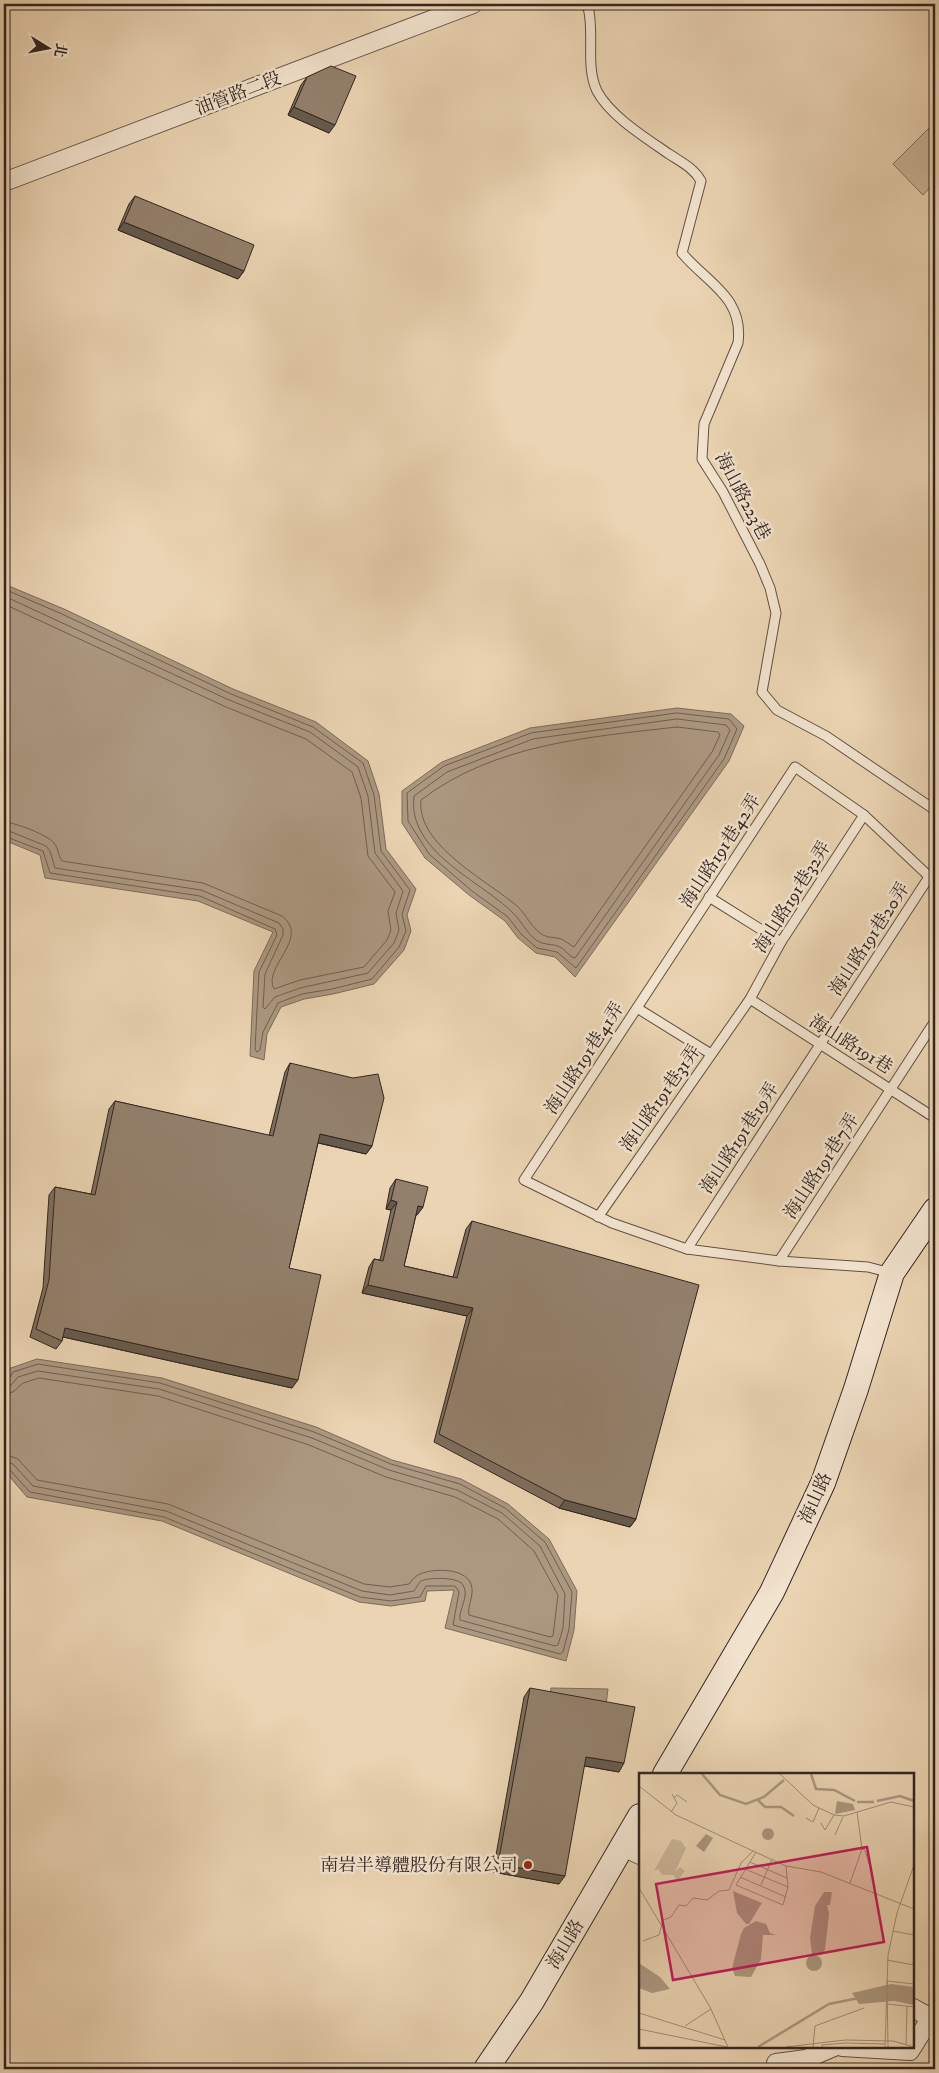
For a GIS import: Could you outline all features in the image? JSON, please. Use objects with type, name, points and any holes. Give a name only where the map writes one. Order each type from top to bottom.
[{"type":"main road","name":"海山路","points":[[666,1773],[772,1592],[823,1483],[856,1389],[892,1273],[935,1210]]},
{"type":"main road","name":"海山路","points":[[486,2069],[632,1851],[639,1820]]},
{"type":"street","name":"油管路二段","points":[[4,182],[473,4]]},
{"type":"street","points":[[914,2009],[933,2020],[914,2046]]},
{"type":"street","points":[[776,2063],[806,2059],[832,2048]]},
{"type":"street","points":[[859,2048],[910,2051],[912,2048]]},
{"type":"lane","name":"海山路223巷","points":[[582,4],[588,7],[592,24],[593,79],[607,106],[646,138],[696,172],[701,181],[682,253],[723,292],[738,316],[740,330],[738,344],[704,424],[702,459],[727,500],[760,564],[770,588],[776,613],[762,692],[776,710],[826,736],[935,810]]},
{"type":"lane","name":"海山路191巷42弄","points":[[672,954],[795,767],[864,815]]},
{"type":"lane","points":[[864,815],[932,879]]},
{"type":"lane","name":"海山路191巷32弄","points":[[750,998],[781,942],[864,815]]},
{"type":"lane","name":"海山路191巷20弄","points":[[819,1044],[932,879]]},
{"type":"lane","points":[[709,897],[781,942]]},
{"type":"lane","name":"海山路191巷41弄","points":[[598,1216],[524,1180],[672,954]]},
{"type":"lane","name":"海山路191巷","points":[[750,998],[935,1118]]},
{"type":"lane","name":"海山路191巷31弄","points":[[598,1216],[750,998]]},
{"type":"lane","points":[[637,1008],[711,1054]]},
{"type":"lane","name":"海山路191巷7弄","points":[[779,1261],[935,1021]]},
{"type":"lane","name":"海山路191巷19弄","points":[[686,1249],[819,1044]]},
{"type":"lane","points":[[598,1216],[686,1249],[779,1261],[868,1267],[892,1273]]},
{"type":"shaded area","points":[[935,122],[935,182],[923,195],[893,164]]},
{"type":"water","points":[[4,584],[64,609],[233,689],[316,722],[368,761],[379,794],[386,849],[416,889],[407,915],[411,931],[404,950],[374,984],[304,999],[281,1007],[267,1034],[264,1060],[250,1056],[254,971],[273,932],[198,901],[45,878],[40,855],[4,840]]},
{"type":"water","points":[[677,708],[731,714],[744,726],[729,761],[575,977],[555,957],[536,953],[518,938],[505,921],[469,895],[425,858],[402,823],[402,791],[442,762],[530,728]]},
{"type":"water","points":[[37,1359],[162,1378],[316,1427],[392,1460],[461,1479],[508,1504],[549,1539],[577,1591],[574,1630],[566,1661],[445,1628],[454,1590],[427,1591],[425,1601],[391,1606],[359,1602],[162,1521],[27,1497],[4,1470],[4,1382],[8,1369]]},
{"type":"water","points":[[551,1688],[608,1689],[606,1705],[550,1694]]},
{"type":"building","points":[[331,66],[356,76],[335,125],[294,107],[307,77]]},
{"type":"building","points":[[135,196],[254,245],[244,271],[124,222]]},
{"type":"building","points":[[290,1063],[353,1078],[378,1074],[384,1098],[372,1146],[320,1134],[289,1268],[321,1275],[298,1380],[65,1328],[62,1341],[36,1329],[49,1280],[55,1187],[95,1195],[115,1101],[273,1136]]},
{"type":"building","points":[[396,1179],[428,1187],[423,1207],[418,1206],[404,1266],[457,1278],[472,1221],[699,1285],[636,1519],[565,1500],[439,1434],[473,1308],[368,1285],[374,1259],[383,1261],[397,1202],[391,1200]]},
{"type":"building","points":[[530,1688],[635,1707],[624,1763],[586,1757],[565,1876],[498,1864]]},
{"type":"place","name":"南岩半導體股份有限公司","points":[[528,1865]]}]
